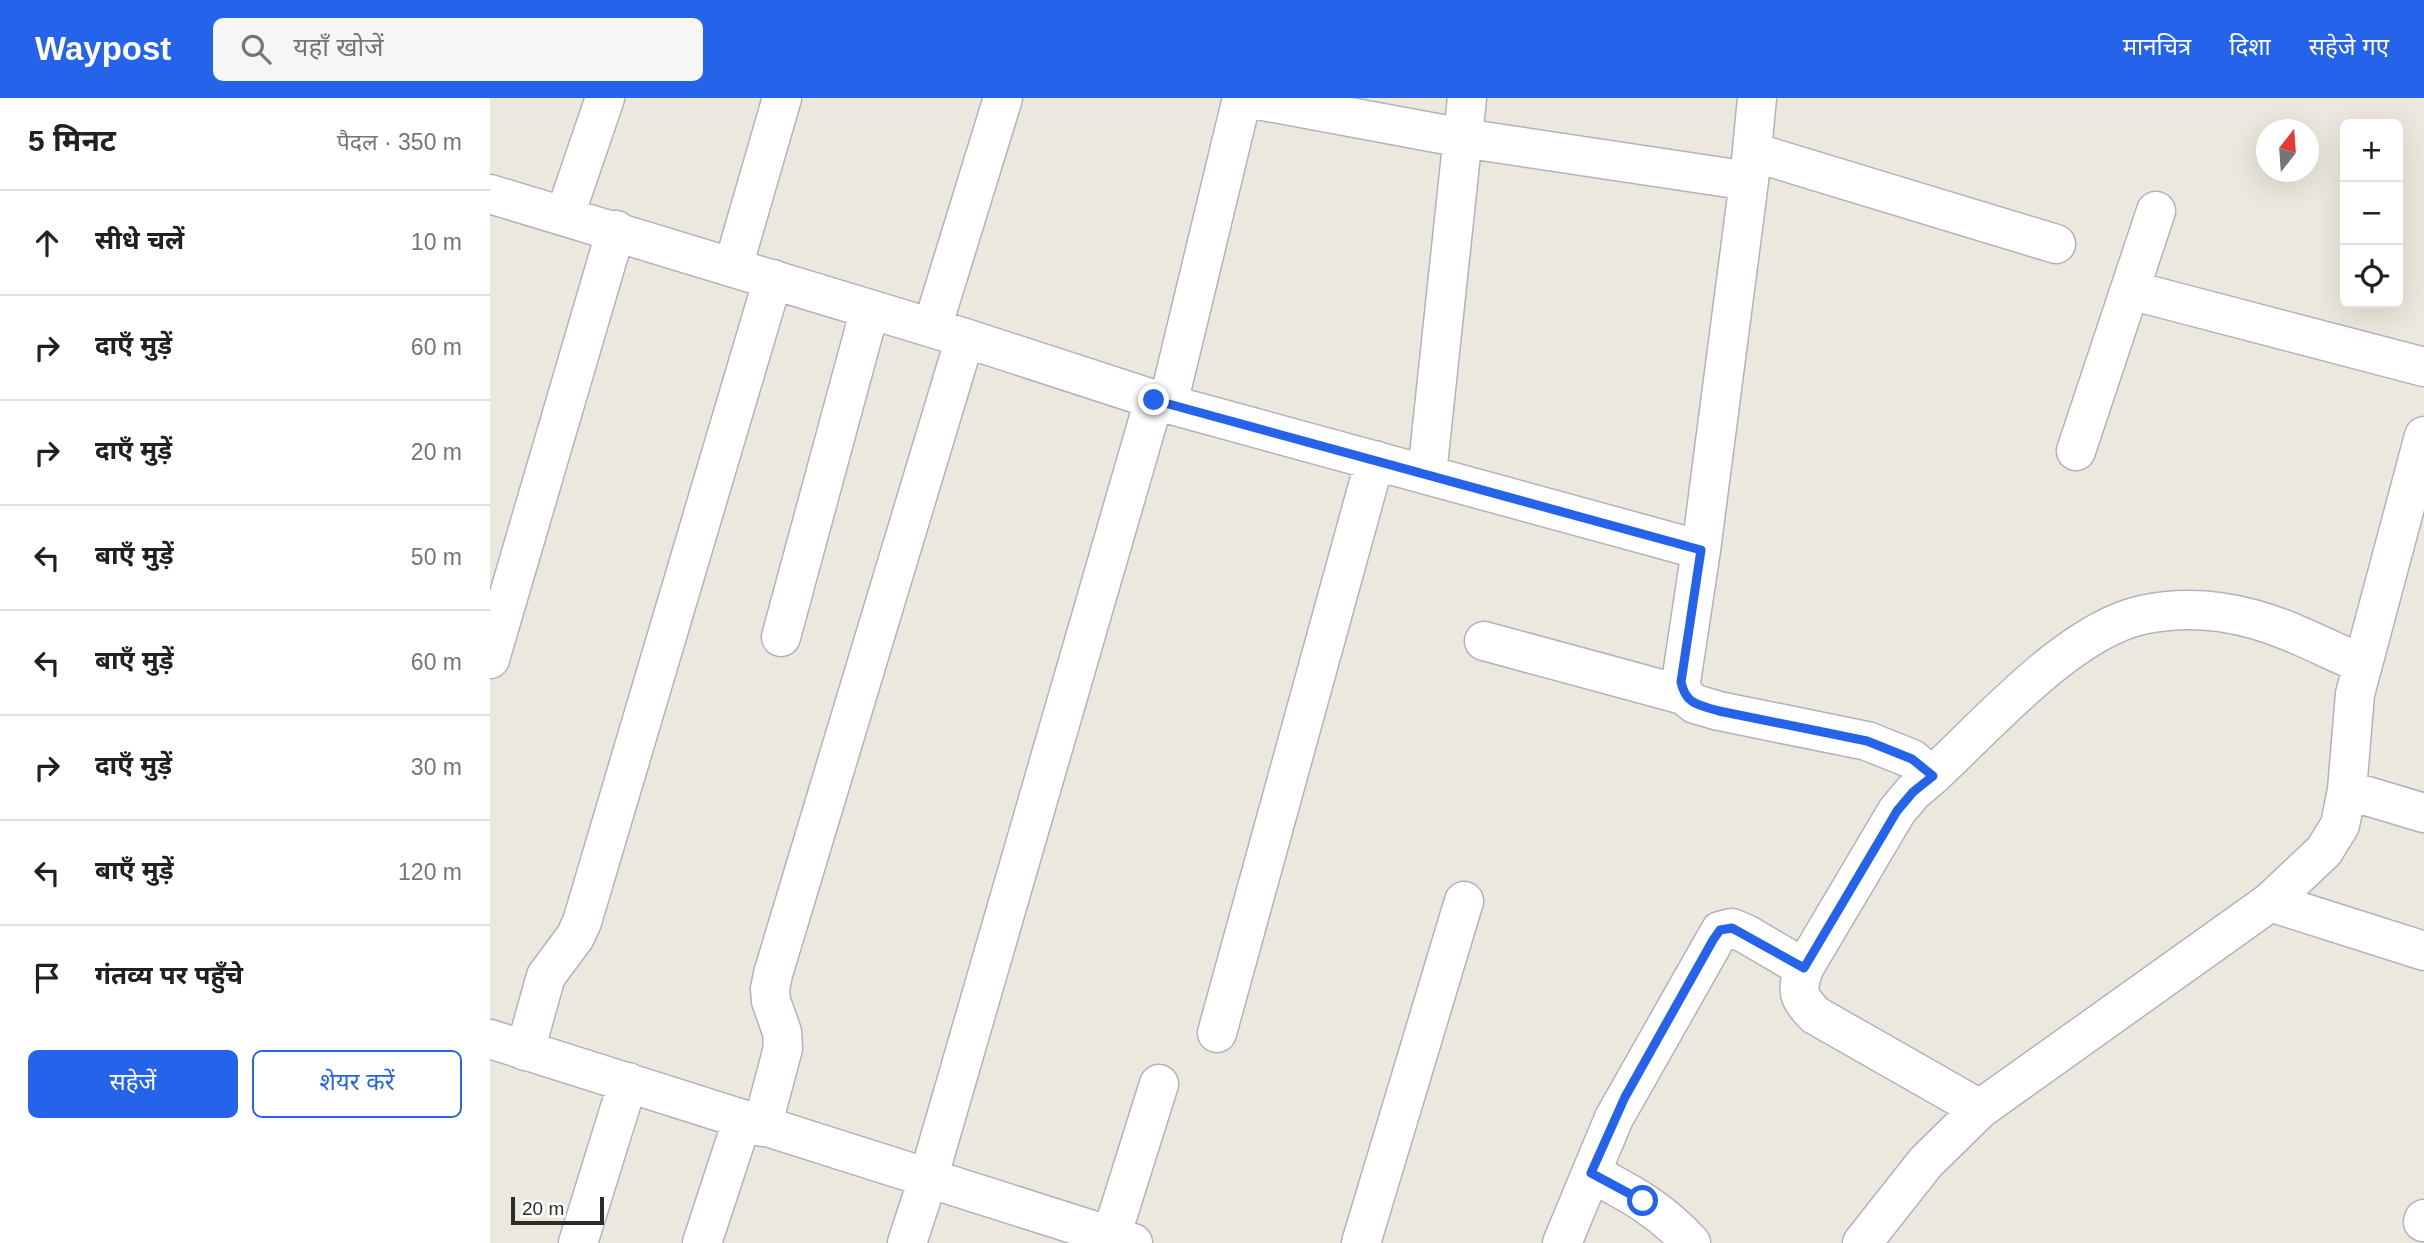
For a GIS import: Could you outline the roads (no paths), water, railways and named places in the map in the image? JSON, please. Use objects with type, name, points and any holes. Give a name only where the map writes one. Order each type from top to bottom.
[{"type":"street","points":[[565,215],[605,98]]},
{"type":"street","points":[[733,267],[782,98]]},
{"type":"street","points":[[702,1243],[783,1048],[782,1032],[771,1001],[773,974],[948,333],[1003,98]]},
{"type":"street","points":[[907,1243],[1161,402],[1245,98],[1463,138],[1751,167],[2056,244]]},
{"type":"street","points":[[1427,474],[1467,98]]},
{"type":"street","points":[[1684,695],[1681,682],[1751,167],[1756,98]]},
{"type":"street","points":[[490,194],[616,230],[1161,402],[1701,550]]},
{"type":"street","points":[[2076,451],[2156,211]]},
{"type":"street","points":[[490,659],[616,230]]},
{"type":"street","points":[[526,1051],[545,976],[575,937],[582,922],[773,279]]},
{"type":"street","points":[[2130,290],[2424,367]]},
{"type":"street","points":[[781,636],[870,309]]},
{"type":"street","points":[[1862,1243],[1926,1162],[1980,1110],[2270,902],[2324,851],[2340,825],[2347,790],[2355,694],[2424,436]]},
{"type":"street","points":[[1217,1033],[1374,460]]},
{"type":"street","points":[[1980,1110],[1815,1015],[1802,1002],[1798,987],[1804,968],[1897,811],[1913,792],[2051,664],[2104,630],[2140,615],[2173,610],[2208,610],[2255,620],[2362,664]]},
{"type":"street","points":[[1484,641],[1684,695],[1695,704],[1719,711],[1880,745],[1912,759],[1933,776]]},
{"type":"street","points":[[2347,790],[2424,813]]},
{"type":"street","points":[[1361,1243],[1464,901]]},
{"type":"street","points":[[2270,902],[2424,951]]},
{"type":"street","points":[[1562,1243],[1625,1097],[1720,930],[1732,928],[1746,934],[1804,968]]},
{"type":"street","points":[[490,1039],[1118,1241],[1159,1084]]},
{"type":"street","points":[[578,1243],[628,1082]]},
{"type":"street","points":[[1591,1173],[1643,1201],[1691,1243]]}]
